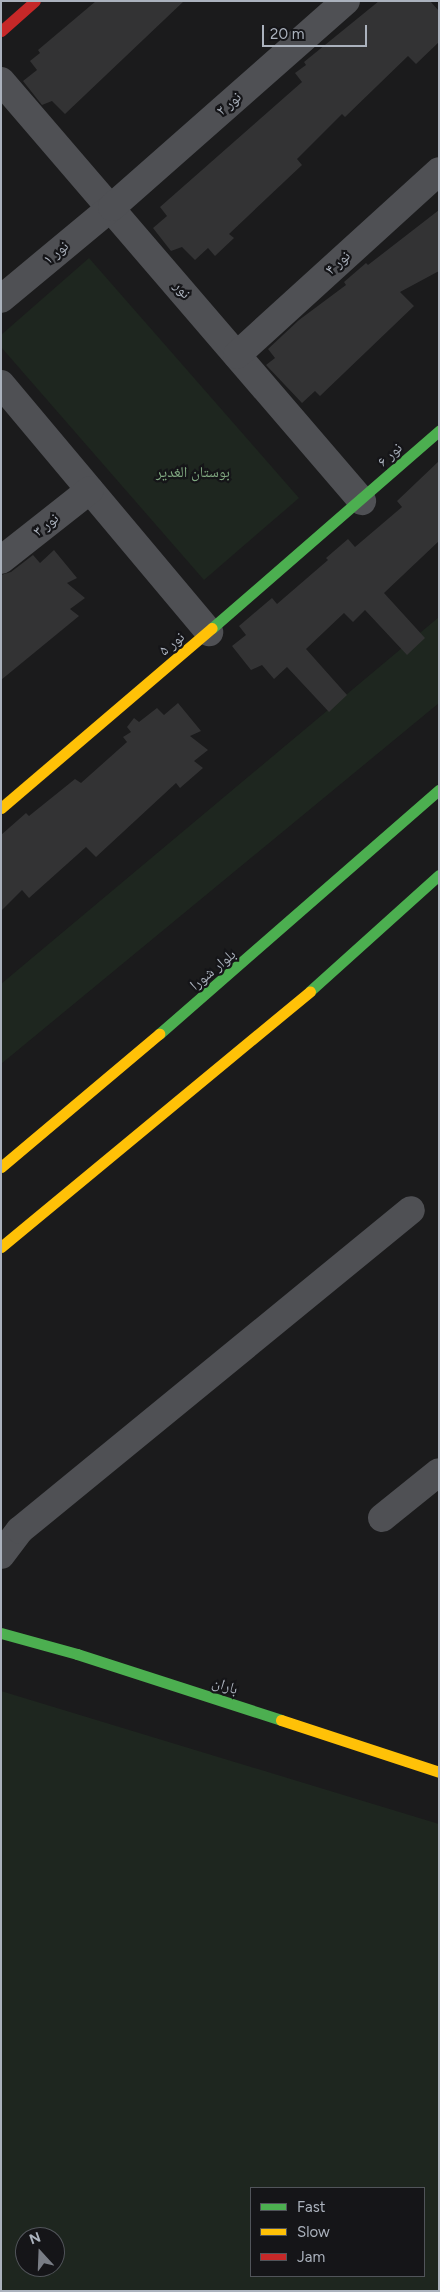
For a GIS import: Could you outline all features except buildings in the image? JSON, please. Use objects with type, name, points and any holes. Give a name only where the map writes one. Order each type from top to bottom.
[{"type":"main road","points":[[1,31],[35,1]]},
{"type":"main road","name":"نور ۶","points":[[362,502],[439,431]]},
{"type":"main road","name":"نور ۵","points":[[1,808],[362,502]]},
{"type":"main road","name":"بلوار شورا","points":[[1,1167],[255,953],[439,790]]},
{"type":"main road","points":[[1,1247],[296,1003],[439,875]]},
{"type":"main road","name":"باران","points":[[1,1633],[77,1654],[439,1772]]},
{"type":"street","name":"نور ۲","points":[[112,208],[346,1]]},
{"type":"street","name":"نور","points":[[1,80],[362,502]]},
{"type":"street","name":"نور ۴","points":[[237,355],[439,171]]},
{"type":"street","name":"نور ۱","points":[[1,299],[112,208]]},
{"type":"street","points":[[1,384],[209,632]]},
{"type":"street","name":"نور ۳","points":[[1,560],[90,490]]},
{"type":"street","points":[[1,1555],[20,1530],[411,1210]]},
{"type":"street","points":[[382,1518],[439,1472]]},
{"type":"green space","name":"بوستان الغدیر","points":[[89,258],[299,498],[204,580],[1,347],[1,335]]},
{"type":"green space","points":[[439,617],[439,703],[1,1064],[1,984]]},
{"type":"green space","points":[[1,1691],[439,1824],[439,2291],[1,2291]]},
{"type":"traffic: fast","points":[[212,628],[439,431]]},
{"type":"traffic: fast","points":[[159,1034],[439,790]]},
{"type":"traffic: fast","points":[[310,991],[439,875]]},
{"type":"traffic: fast","points":[[1,1633],[77,1654],[281,1720]]},
{"type":"traffic: slow","points":[[1,808],[212,628]]},
{"type":"traffic: slow","points":[[1,1247],[310,991]]},
{"type":"traffic: slow","points":[[1,1167],[159,1034]]},
{"type":"traffic: slow","points":[[281,1720],[439,1772]]},
{"type":"traffic: jam","points":[[1,31],[35,1]]}]
